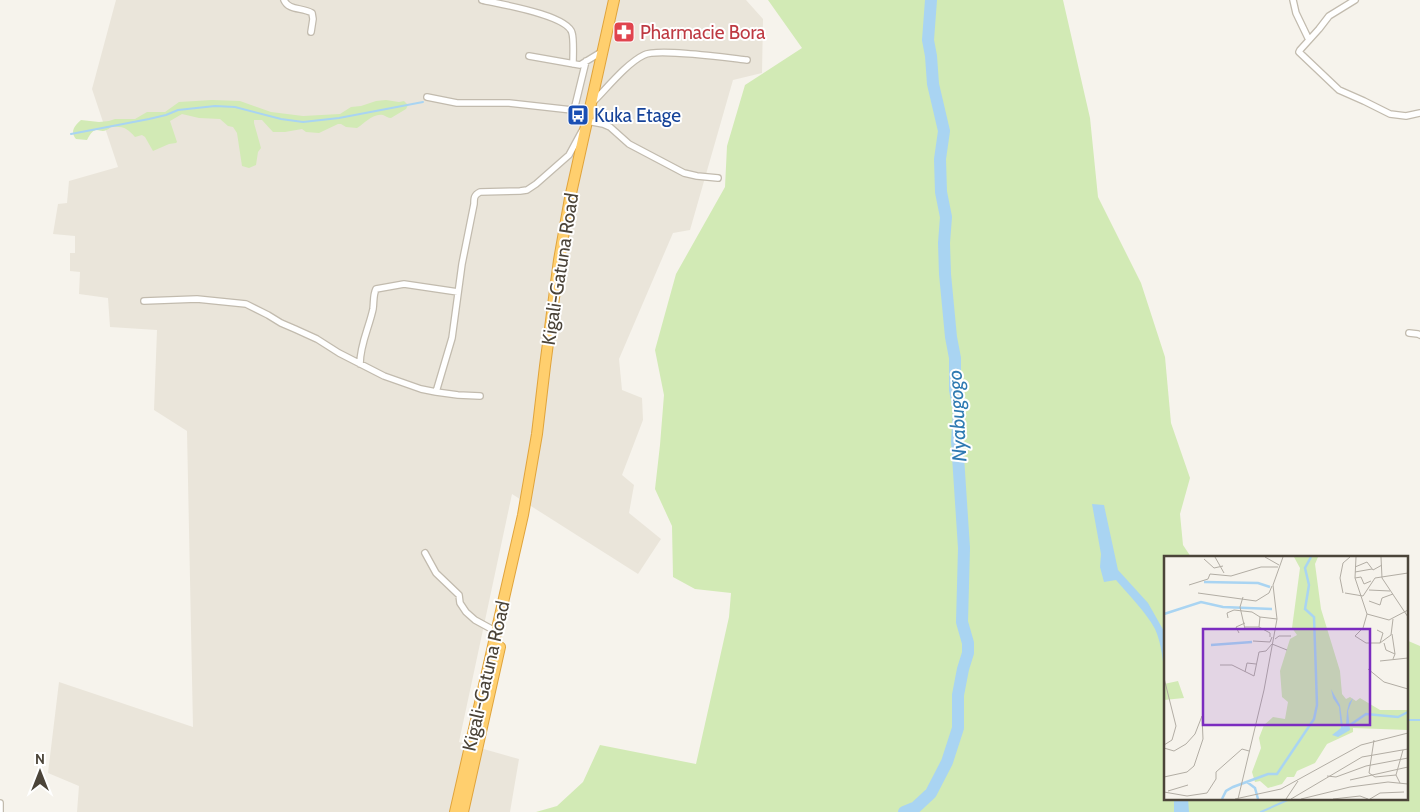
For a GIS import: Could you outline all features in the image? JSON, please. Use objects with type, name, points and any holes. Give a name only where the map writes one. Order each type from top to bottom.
[{"type":"highway","name":"Kigali-Gatuna Road","points":[[455,812],[517,540],[537,434],[559,260],[570,198],[614,0]]},
{"type":"highway","name":"Kigali-Gatuna Road","points":[[463,812],[497,663],[517,540]]},
{"type":"street","points":[[284,0],[285,4],[290,7],[306,9],[312,13],[314,19],[311,32]]},
{"type":"street","points":[[482,0],[537,12],[565,25],[573,33],[573,64]]},
{"type":"street","points":[[1293,0],[1296,13],[1309,40]]},
{"type":"street","points":[[1355,0],[1329,16],[1299,52],[1340,90],[1390,114],[1406,116],[1420,113]]},
{"type":"street","points":[[528,56],[580,65],[603,51]]},
{"type":"street","points":[[590,105],[616,78],[644,54],[660,52],[747,60]]},
{"type":"street","points":[[427,97],[457,104],[502,103],[572,110],[575,106],[586,61]]},
{"type":"street","points":[[436,392],[452,338],[458,292],[476,194],[480,192],[527,190],[569,155],[587,121],[610,127],[629,144],[684,173],[718,178]]},
{"type":"street","points":[[360,364],[361,349],[376,290],[404,284],[458,292]]},
{"type":"street","points":[[144,301],[190,299],[246,304],[394,380],[436,392],[480,396]]},
{"type":"street","points":[[1409,333],[1420,335]]},
{"type":"street","points":[[425,553],[436,574],[458,594],[460,603],[466,612],[475,620],[497,632]]},
{"type":"street","points":[[0,803],[0,812]]},
{"type":"shaded area","points":[[116,0],[746,0],[763,19],[762,73],[733,80],[690,230],[673,233],[619,359],[622,390],[642,398],[643,420],[622,475],[634,485],[629,513],[661,539],[638,574],[512,494],[459,742],[519,759],[510,812],[77,812],[79,786],[48,773],[59,682],[193,727],[187,431],[154,410],[157,330],[110,327],[108,298],[79,294],[80,272],[70,271],[70,253],[75,253],[75,236],[53,234],[58,204],[67,203],[69,181],[118,167],[92,89]]},
{"type":"green space","points":[[768,0],[1063,0],[1090,118],[1098,197],[1141,283],[1165,357],[1171,423],[1190,478],[1180,514],[1183,545],[1190,556],[1164,556],[1164,800],[1408,800],[1408,641],[1420,646],[1420,812],[536,812],[557,806],[583,782],[600,745],[696,764],[729,617],[731,593],[695,589],[673,577],[672,526],[655,489],[664,395],[655,350],[676,274],[725,187],[727,146],[745,85],[802,48]]},
{"type":"green space","points":[[240,101],[271,112],[303,116],[340,114],[351,107],[376,101],[404,101],[408,105],[406,109],[391,118],[376,115],[357,128],[338,124],[319,133],[306,132],[302,129],[273,132],[262,120],[254,120],[261,148],[258,152],[256,165],[249,168],[242,166],[237,133],[233,127],[228,126],[220,119],[199,118],[182,114],[170,121],[177,142],[153,151],[145,137],[142,135],[135,137],[128,130],[119,127],[111,127],[104,131],[93,131],[87,140],[76,139],[73,134],[75,127],[81,120],[99,122],[115,119],[135,119],[147,112],[165,112],[179,102]]},
{"type":"water","points":[[1092,504],[1104,505],[1118,570],[1148,603],[1164,631],[1164,671],[1162,654],[1155,629],[1137,603],[1116,580],[1104,582],[1100,567],[1101,554]]},
{"type":"water","points":[[1174,800],[1188,800],[1189,812],[1174,812]]},
{"type":"waterway","name":"Nyabugogo","points":[[904,812],[916,807],[931,793],[947,762],[958,728],[958,695],[968,653],[968,643],[962,622],[964,548],[957,441],[959,411],[955,390],[955,358],[945,274],[944,243],[946,217],[941,192],[940,159],[944,131],[933,84],[928,40],[931,0]]},
{"type":"waterway","points":[[71,134],[149,119],[178,110],[215,106],[235,107],[281,119],[303,122],[339,118],[423,102]]},
{"type":"waterway","points":[[1408,720],[1420,720]]},
{"type":"waterway","points":[[1261,812],[1288,800]]},
{"type":"place","name":"Pharmacie Bora","points":[[624,32]]},
{"type":"place","name":"Kuka Etage","points":[[578,115]]}]
